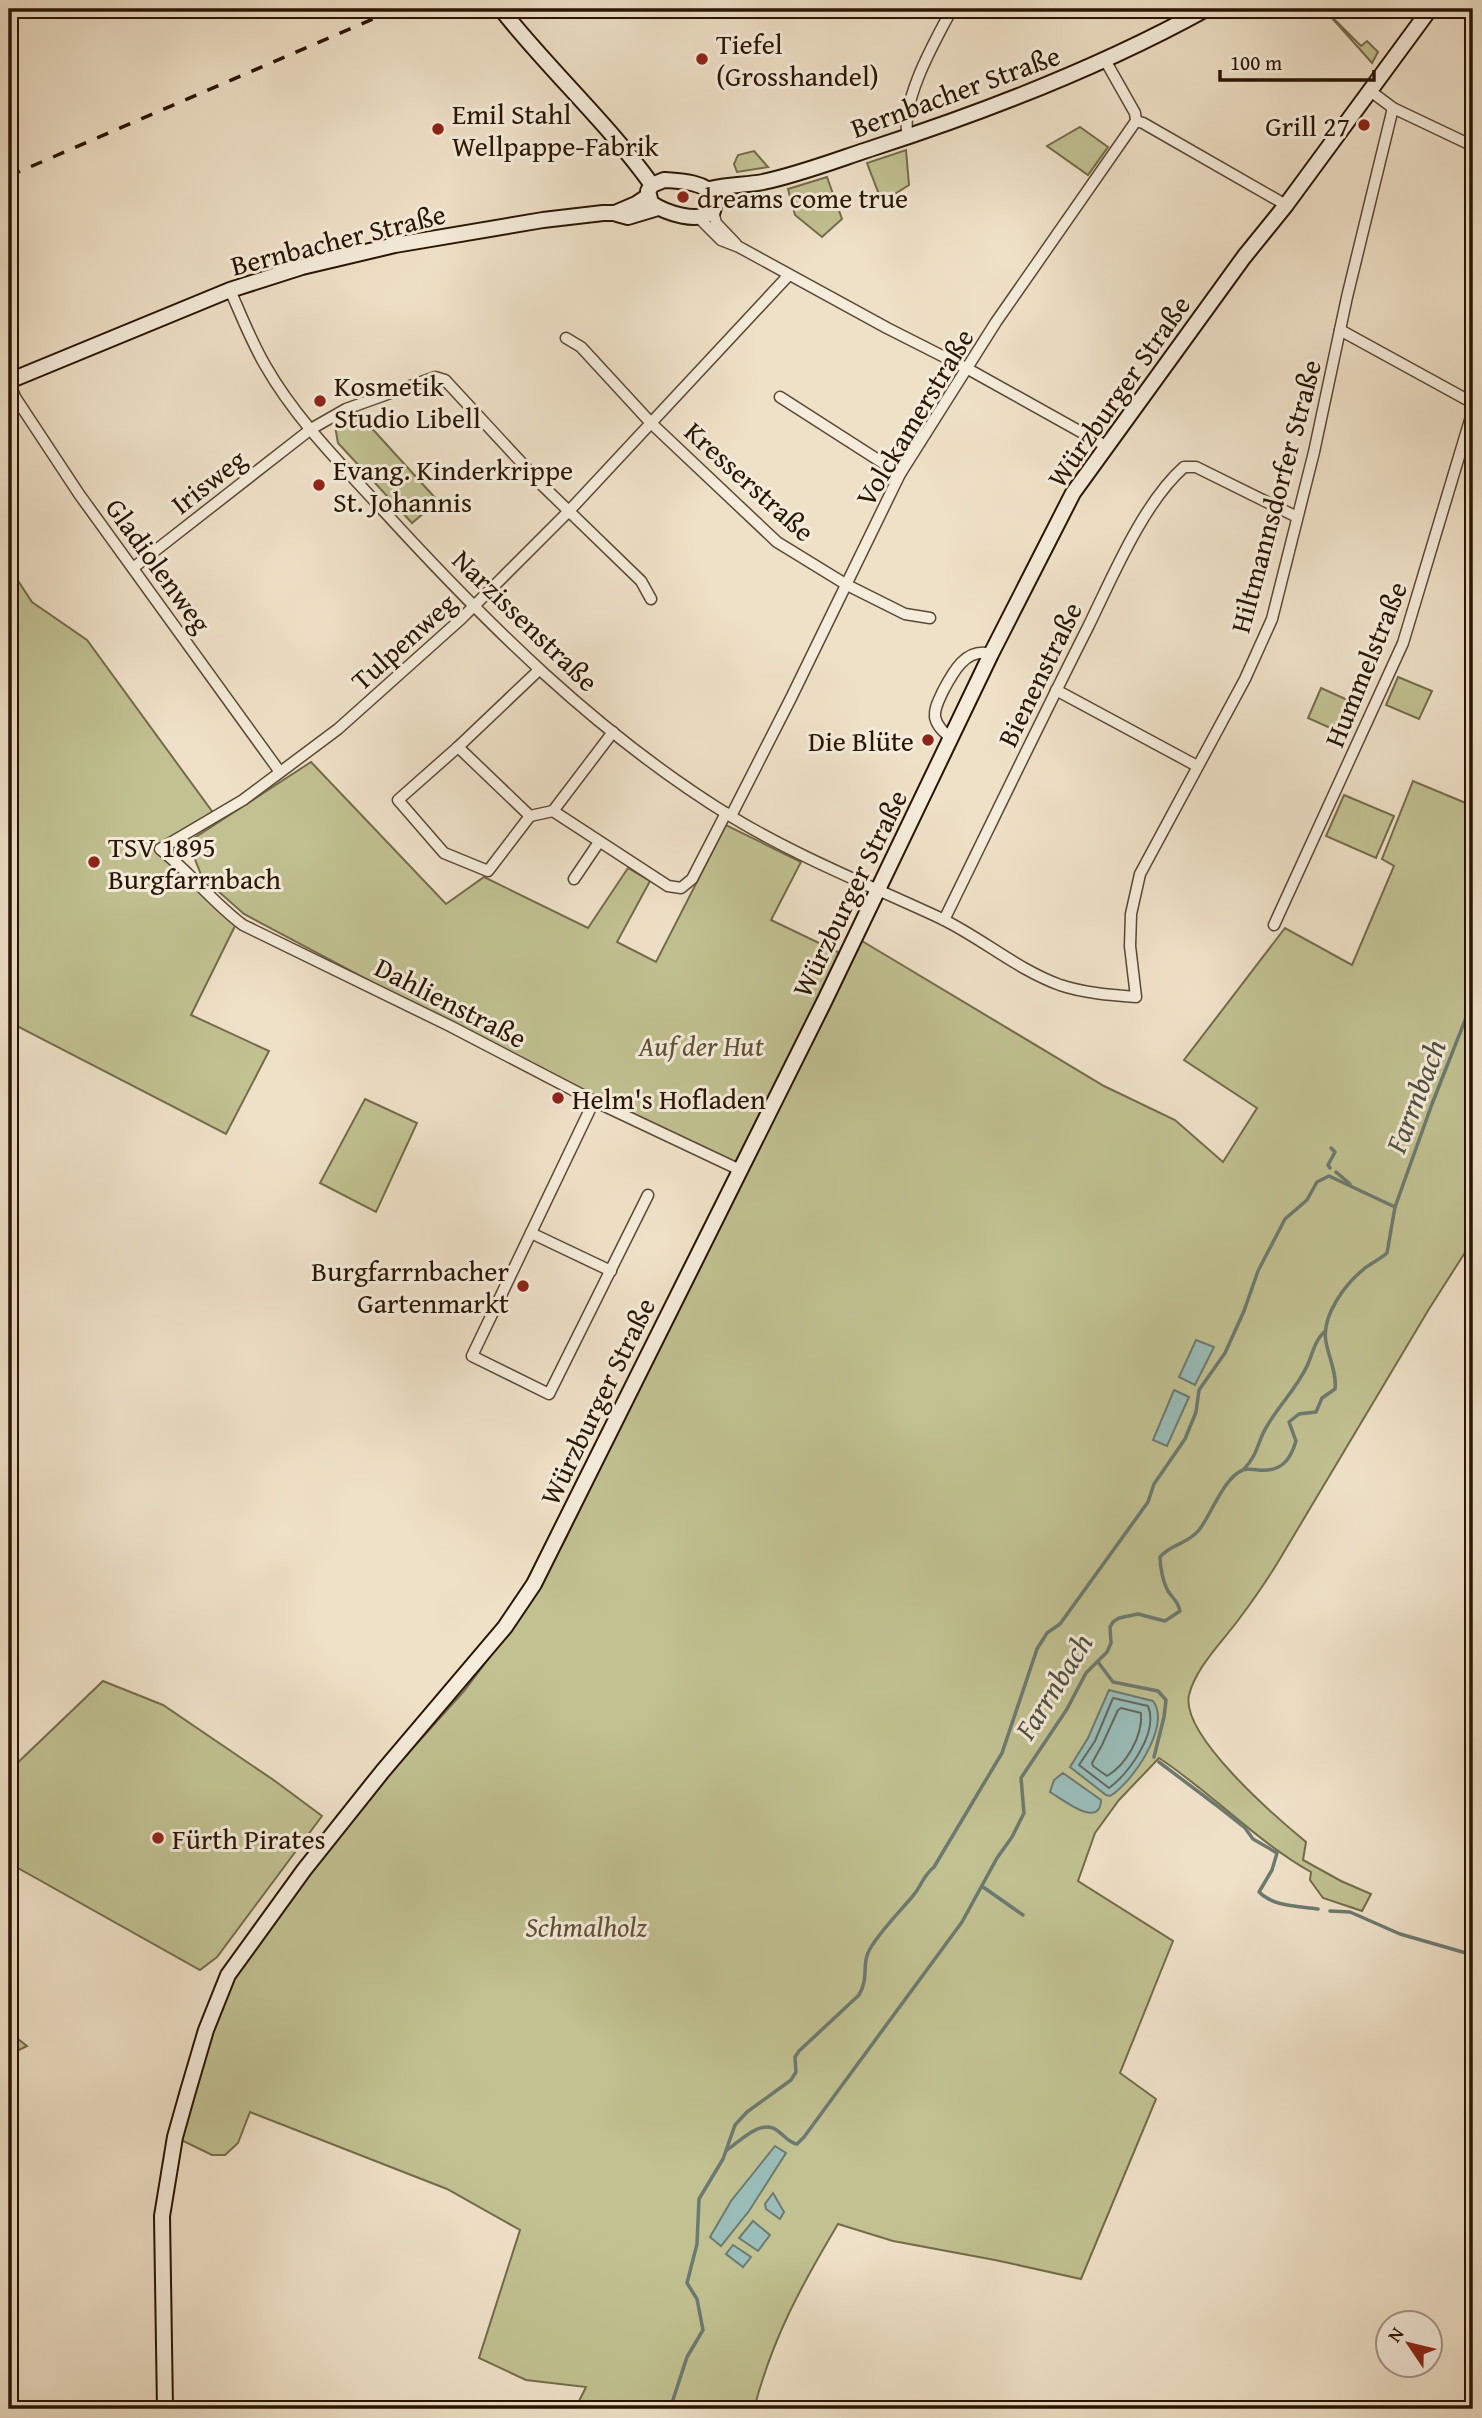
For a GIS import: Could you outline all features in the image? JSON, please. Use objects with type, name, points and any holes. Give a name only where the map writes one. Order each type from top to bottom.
[{"type":"street","points":[[501,9],[531,46],[624,147],[655,187],[652,203],[658,208],[699,218],[708,216],[715,208],[763,182]]},
{"type":"street","points":[[908,136],[905,127],[909,100],[932,46],[952,9]]},
{"type":"street","name":"Bernbacher Straße","points":[[9,381],[230,289],[304,267],[396,245],[543,219],[615,213],[636,204],[655,187],[688,183],[710,189],[763,182],[1005,103],[1105,60],[1206,9]]},
{"type":"street","name":"Würzburger Straße","points":[[165,2409],[162,2216],[175,2137],[206,2030],[228,1975],[260,1928],[346,1817],[505,1627],[534,1584],[878,890],[991,654],[1073,493],[1244,257],[1286,205],[1430,9]]},
{"type":"street","points":[[1105,60],[1135,113],[1136,121],[1286,205]]},
{"type":"street","points":[[1369,90],[1393,108],[1473,146]]},
{"type":"street","name":"Hiltmannsdorfer Straße","points":[[1136,997],[1130,946],[1131,914],[1136,886],[1145,863],[1245,679],[1272,619],[1314,452],[1393,108]]},
{"type":"street","name":"Volckamerstraße","points":[[598,842],[668,886],[681,888],[692,879],[847,585],[900,474],[1049,244],[1136,121]]},
{"type":"street","points":[[710,189],[716,197],[716,223],[738,247]]},
{"type":"street","points":[[615,213],[628,217],[658,208]]},
{"type":"street","points":[[699,218],[721,240],[968,369],[1107,446]]},
{"type":"street","name":"Tulpenweg","points":[[160,849],[243,800],[355,715],[475,606],[569,511],[788,276]]},
{"type":"street","name":"Narzissenstraße","points":[[230,289],[265,366],[311,429],[396,525],[475,606],[539,670],[613,732],[667,774],[767,837],[944,920],[1031,972],[1060,985],[1089,993],[1136,997]]},
{"type":"street","points":[[1340,330],[1473,403]]},
{"type":"street","name":"Kresserstraße","points":[[566,338],[581,347],[651,423],[777,542],[847,585],[905,614],[930,618]]},
{"type":"street","name":"Irisweg","points":[[133,568],[311,429],[346,409],[435,377],[445,380],[569,511]]},
{"type":"street","name":"Gladiolenweg","points":[[9,381],[15,397],[71,482],[279,772]]},
{"type":"street","points":[[780,397],[900,474]]},
{"type":"street","name":"Hummelstraße","points":[[1274,925],[1404,643],[1473,410]]},
{"type":"street","name":"Bienenstraße","points":[[944,920],[1056,690],[1143,521],[1171,478],[1184,467],[1196,467],[1297,517]]},
{"type":"street","points":[[569,511],[641,581],[652,599]]},
{"type":"street","points":[[952,739],[937,723],[934,715],[936,705],[961,663],[977,653],[991,654]]},
{"type":"street","points":[[539,670],[398,800],[444,853],[488,871],[530,816],[553,811],[613,732]]},
{"type":"street","points":[[1056,690],[1197,766]]},
{"type":"street","points":[[457,747],[530,816]]},
{"type":"street","points":[[553,811],[598,842],[574,879]]},
{"type":"street","name":"Dahlienstraße","points":[[160,849],[180,864],[223,910],[243,925],[438,1020],[594,1101],[740,1170]]},
{"type":"street","points":[[594,1101],[472,1356],[549,1394],[648,1195]]},
{"type":"street","points":[[531,1233],[611,1271]]},
{"type":"green space","points":[[1324,9],[1361,46],[1367,41],[1378,52],[1372,63]]},
{"type":"green space","points":[[1080,127],[1108,147],[1088,175],[1047,146]]},
{"type":"green space","points":[[906,150],[909,185],[882,202],[867,163]]},
{"type":"green space","points":[[754,151],[768,167],[737,172],[734,164],[738,155]]},
{"type":"green space","points":[[827,177],[842,219],[822,237],[795,215],[788,189]]},
{"type":"green space","points":[[357,412],[438,501],[412,523],[338,443],[335,426]]},
{"type":"green space","name":"TSV 1895 Burgfarrnbach","points":[[9,567],[32,602],[87,640],[214,814],[169,842],[198,887],[236,924],[191,1015],[269,1051],[226,1134],[9,1022]]},
{"type":"green space","points":[[1398,677],[1432,691],[1419,719],[1386,705]]},
{"type":"green space","points":[[1321,688],[1361,706],[1348,736],[1308,718]]},
{"type":"green space","points":[[311,762],[446,904],[484,877],[588,928],[628,868],[650,881],[617,942],[656,962],[726,825],[801,862],[771,920],[846,956],[857,938],[1104,1086],[1175,1120],[1223,1162],[1257,1108],[1184,1060],[1285,928],[1352,965],[1394,866],[1382,859],[1413,781],[1473,806],[1473,1240],[1276,1565],[1203,1665],[1189,1695],[1190,1712],[1214,1753],[1274,1815],[1306,1842],[1303,1860],[1371,1894],[1362,1911],[1323,1898],[1310,1880],[1311,1872],[1272,1846],[1159,1758],[1119,1800],[1095,1833],[1078,1881],[1173,1941],[1120,2073],[1156,2099],[1081,2279],[893,2241],[838,2224],[779,2336],[754,2409],[575,2409],[586,2387],[526,2380],[479,2358],[520,2230],[447,2189],[250,2112],[238,2143],[225,2155],[212,2155],[175,2137],[233,1977],[343,1826],[464,1691],[529,1605],[566,1538],[746,1171],[543,1073],[244,914],[202,877],[188,842]]},
{"type":"green space","points":[[1344,795],[1394,816],[1376,858],[1326,836]]},
{"type":"green space","points":[[365,1099],[417,1123],[376,1212],[320,1183]]},
{"type":"green space","name":"Fürth Pirates","points":[[103,1681],[163,1705],[322,1816],[217,1957],[200,1970],[9,1863],[9,1771]]},
{"type":"green space","points":[[9,2032],[27,2046],[9,2055]]},
{"type":"water","points":[[1196,1340],[1214,1347],[1195,1385],[1179,1377]]},
{"type":"water","points":[[1174,1390],[1189,1397],[1167,1446],[1153,1440]]},
{"type":"water","points":[[1109,1690],[1153,1701],[1158,1711],[1154,1738],[1147,1753],[1129,1779],[1110,1796],[1070,1767],[1088,1738]]},
{"type":"water","points":[[1063,1773],[1101,1800],[1099,1809],[1094,1812],[1080,1810],[1050,1792],[1054,1780]]},
{"type":"water","points":[[775,2146],[786,2153],[749,2211],[721,2246],[710,2237],[731,2201]]},
{"type":"water","points":[[773,2193],[784,2212],[780,2219],[766,2209],[765,2204]]},
{"type":"water","points":[[753,2221],[770,2235],[758,2251],[739,2238]]},
{"type":"water","points":[[733,2245],[751,2257],[743,2267],[726,2254]]},
{"type":"waterway","name":"Farrnbach","points":[[727,2150],[759,2128],[772,2128],[797,2144],[804,2137],[962,1922],[1024,1813],[1021,1778],[1067,1709],[1086,1673],[1107,1652],[1111,1643],[1110,1627],[1113,1622],[1138,1614],[1165,1621],[1180,1611],[1165,1583],[1160,1557],[1199,1530],[1224,1488],[1236,1474],[1246,1469],[1266,1470],[1283,1464],[1296,1441],[1289,1422],[1299,1414],[1316,1412],[1322,1398],[1335,1389],[1334,1372],[1326,1342],[1327,1322],[1336,1301],[1350,1283],[1365,1268],[1387,1253],[1395,1207],[1473,1000]]},
{"type":"waterway","points":[[1330,1168],[1328,1165],[1335,1152],[1331,1148]]},
{"type":"waterway","points":[[1336,1172],[1350,1184]]},
{"type":"waterway","name":"Farrnbach","points":[[670,2409],[687,2357],[703,2330],[697,2299],[687,2283],[697,2244],[699,2199],[723,2159],[735,2125],[747,2112],[791,2080],[796,2072],[795,2057],[799,2051],[859,1995],[864,1983],[866,1958],[871,1947],[934,1867],[1002,1753],[1037,1649],[1047,1633],[1060,1624],[1148,1502],[1154,1484],[1185,1439],[1196,1412],[1199,1390],[1225,1353],[1258,1271],[1285,1219],[1307,1200],[1317,1182],[1329,1176],[1395,1207]]},
{"type":"waterway","points":[[1244,1469],[1253,1458],[1272,1418],[1303,1374],[1324,1332]]},
{"type":"waterway","points":[[1098,1662],[1113,1682],[1158,1691],[1166,1700],[1154,1757]]},
{"type":"waterway","points":[[1159,1762],[1245,1828],[1253,1839],[1277,1853],[1272,1870],[1259,1892],[1272,1901],[1318,1909]]},
{"type":"waterway","points":[[983,1887],[1023,1915]]},
{"type":"waterway","points":[[1330,1911],[1350,1912],[1400,1934],[1473,1955]]},
{"type":"railway","points":[[9,176],[396,9]]},
{"type":"place","name":"Tiefel (Grosshandel)","points":[[702,59]]},
{"type":"place","name":"Grill 27","points":[[1364,125]]},
{"type":"place","name":"Emil Stahl Wellpappe-Fabrik","points":[[438,129]]},
{"type":"place","name":"dreams come true","points":[[683,197]]},
{"type":"place","name":"Kosmetik Studio Libell","points":[[320,401]]},
{"type":"place","name":"Evang. Kinderkrippe St. Johannis","points":[[319,485]]},
{"type":"place","name":"Die Blüte","points":[[928,740]]},
{"type":"place","name":"TSV 1895 Burgfarrnbach","points":[[94,862]]},
{"type":"place","name":"Helm's Hofladen","points":[[558,1098]]},
{"type":"place","name":"Burgfarrnbacher Gartenmarkt","points":[[523,1286]]},
{"type":"place","name":"Fürth Pirates","points":[[158,1838]]},
{"type":"park label","name":"Auf der Hut","points":[[701,1045]]},
{"type":"park label","name":"Schmalholz","points":[[586,1926]]}]
